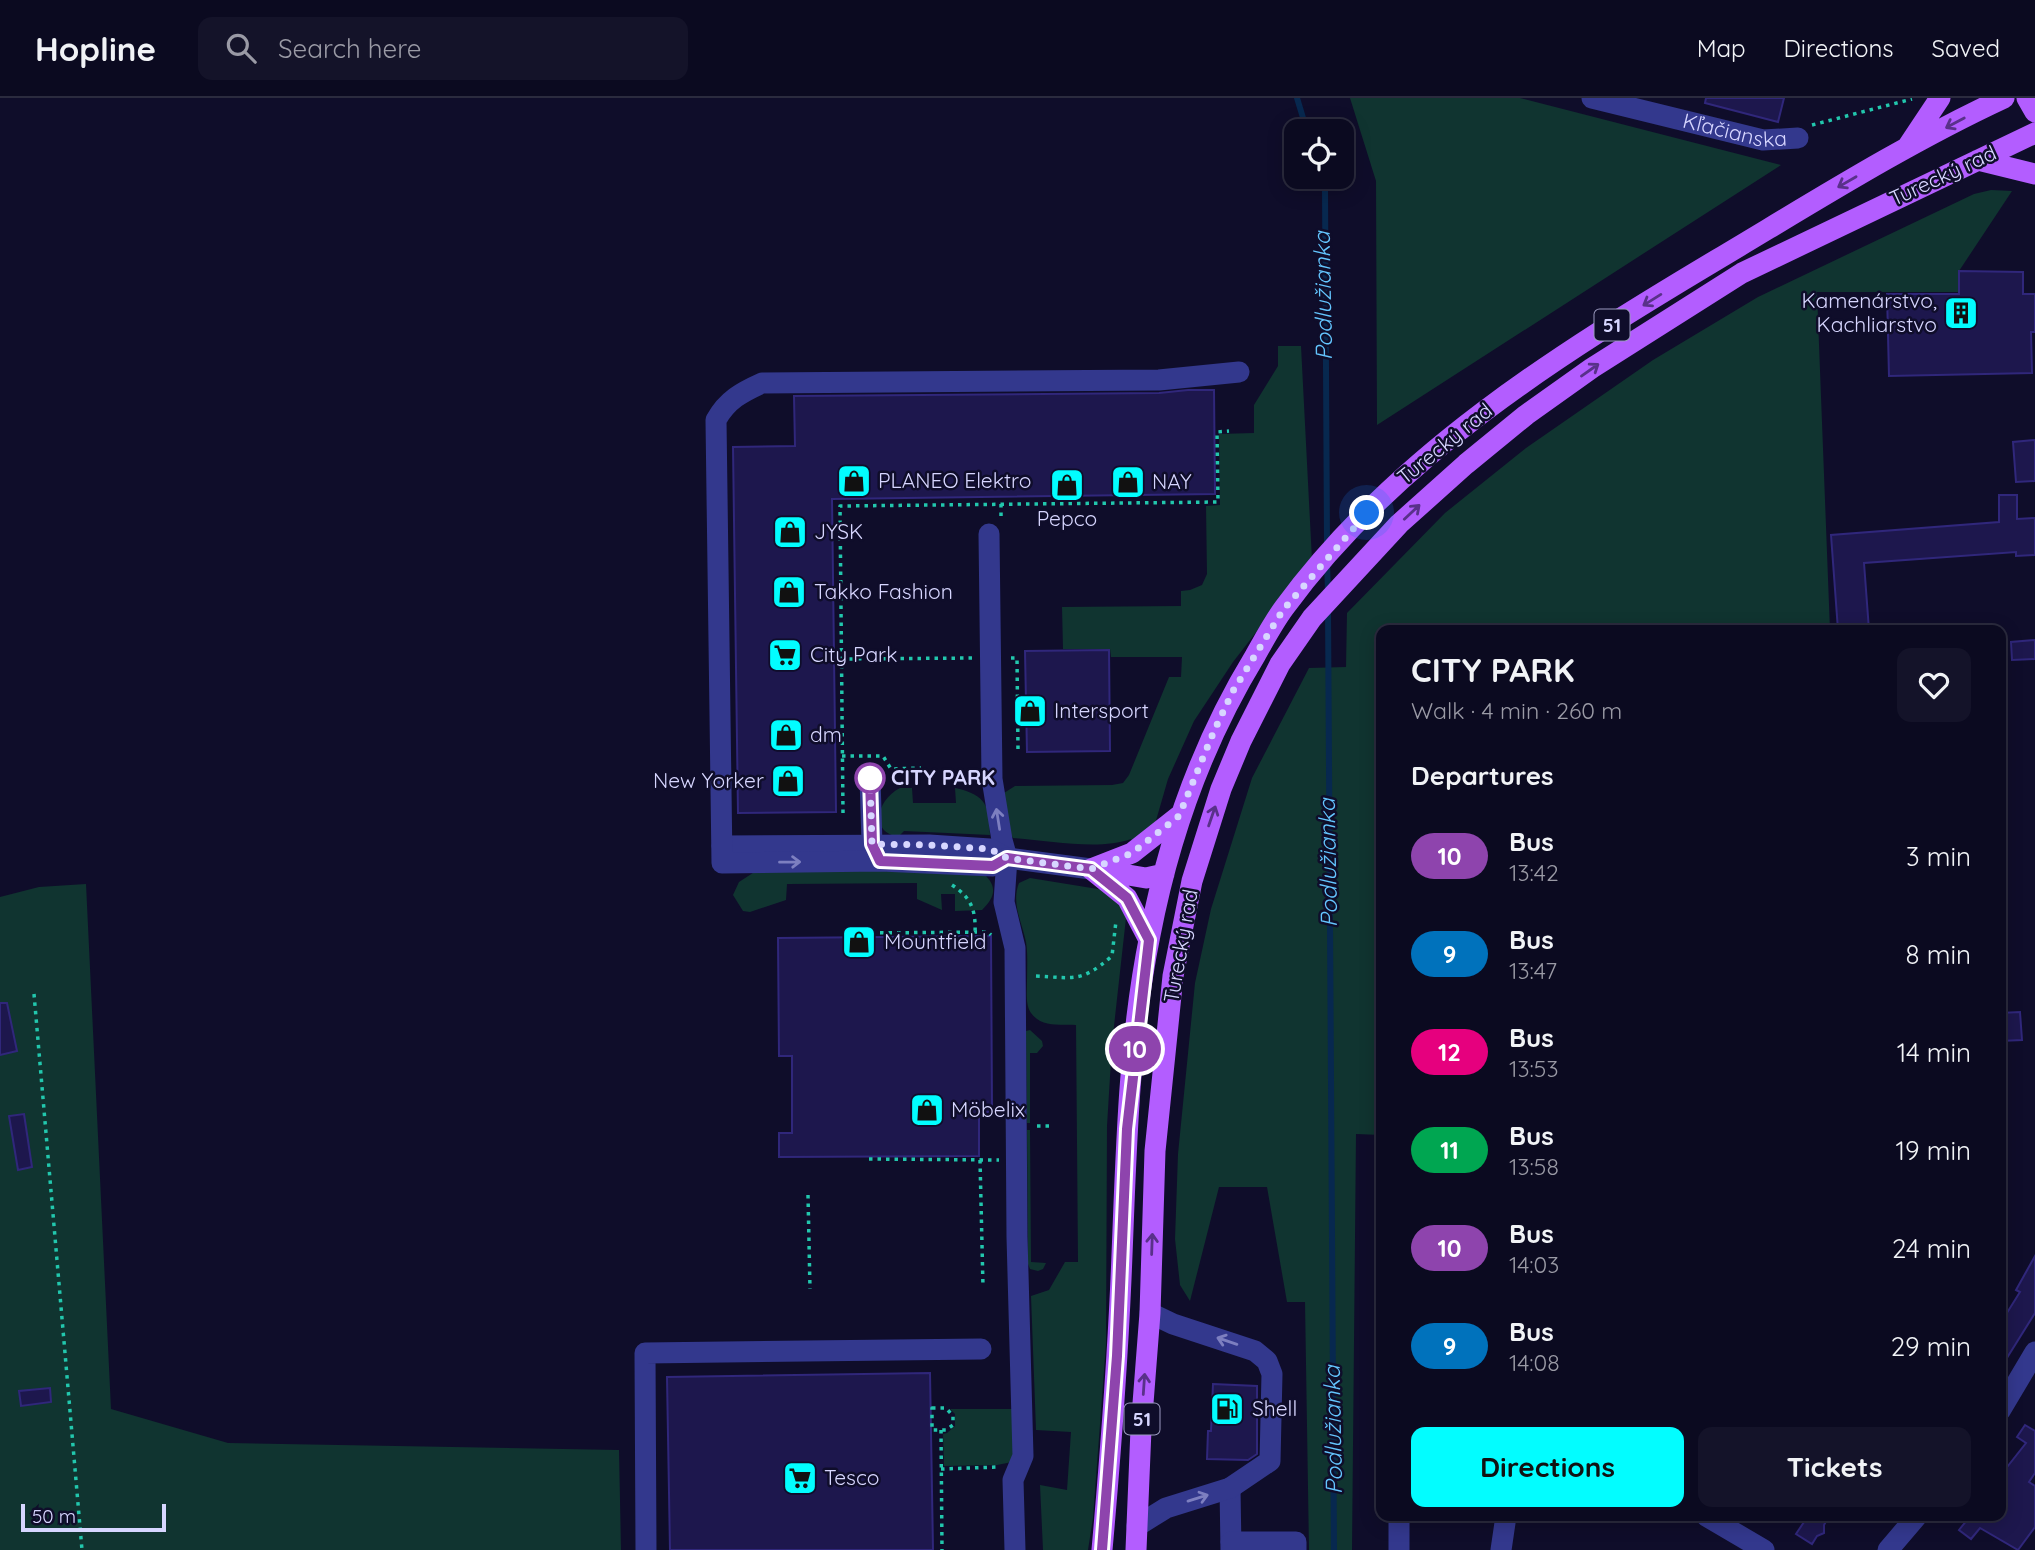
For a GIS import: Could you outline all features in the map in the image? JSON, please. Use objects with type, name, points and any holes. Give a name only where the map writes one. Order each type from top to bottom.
[{"type":"main road","points":[[1906,149],[1940,98]]},
{"type":"main road","name":"Turecký rad","points":[[1102,1550],[1118,1342],[1127,1129],[1149,940],[1179,816],[1233,691],[1283,610],[1344,537],[1408,472],[1502,398],[1561,357],[1688,277],[1906,149],[2004,98]]},
{"type":"main road","points":[[2027,98],[2035,112]]},
{"type":"main road","name":"Turecký rad","points":[[1136,1550],[1141,1429],[1150,1313],[1155,1151],[1172,976],[1192,881],[1221,789],[1241,741],[1280,664],[1312,618],[1399,524],[1526,415],[1592,368],[1742,273],[2035,133]]},
{"type":"main road","points":[[1978,160],[2035,174]]},
{"type":"main road","points":[[1091,869],[1132,853],[1179,816]]},
{"type":"main road","points":[[1132,853],[1164,874],[1192,881]]},
{"type":"main road","points":[[1091,869],[1146,878],[1164,874]]},
{"type":"main road","points":[[1091,869],[1127,898],[1149,940]]},
{"type":"street","name":"Kľačianska","points":[[1592,98],[1763,140],[1798,138]]},
{"type":"street","points":[[1091,869],[1007,858],[990,849],[929,845],[876,853],[722,855],[716,420],[723,408],[738,394],[762,383],[1159,380],[1239,372]]},
{"type":"street","points":[[989,534],[992,779],[1007,858],[1004,902],[1015,948],[1023,1456],[1013,1480],[1015,1550]]},
{"type":"street","points":[[870,778],[876,853]]},
{"type":"street","points":[[1137,1526],[1166,1508],[1230,1488],[1270,1461],[1272,1374],[1267,1361],[1255,1351],[1173,1324],[1150,1313]]},
{"type":"street","points":[[646,1550],[645,1353],[981,1349]]},
{"type":"street","points":[[2006,1401],[2035,1352]]},
{"type":"street","points":[[1230,1488],[1231,1546],[1296,1542],[1296,1550]]},
{"type":"street","points":[[1399,1521],[1399,1550]]},
{"type":"street","points":[[1501,1550],[1505,1521]]},
{"type":"street","points":[[1715,1521],[1764,1550]]},
{"type":"street","points":[[1888,1550],[1913,1521]]},
{"type":"path","points":[[1798,138],[1801,128],[1912,99]]},
{"type":"path","points":[[841,659],[1017,657],[1018,750]]},
{"type":"path","points":[[950,884],[961,891],[976,913],[975,934]]},
{"type":"path","points":[[34,994],[82,1550]]},
{"type":"path","points":[[1026,1126],[1052,1126]]},
{"type":"path","points":[[869,1159],[999,1160],[999,1149]]},
{"type":"path","points":[[980,1159],[983,1287]]},
{"type":"path","points":[[808,1195],[810,1289]]},
{"type":"path","points":[[932,1408],[946,1408],[953,1416],[953,1424],[946,1430],[941,1430],[932,1430],[932,1408]]},
{"type":"path","points":[[941,1430],[942,1550]]},
{"type":"path","points":[[941,1469],[1018,1466]]},
{"type":"green space","points":[[1350,98],[1520,98],[1781,165],[1377,425],[1376,181]]},
{"type":"green space","points":[[1991,190],[2012,191],[1959,271],[1959,292],[1817,292],[1830,625],[1376,625],[1376,1135],[1356,1134],[1352,1550],[1309,1550],[1305,1302],[1287,1302],[1267,1187],[1219,1187],[1190,1301],[1180,1285],[1175,1239],[1178,1154],[1195,983],[1211,909],[1252,778],[1309,668],[1346,667],[1347,613],[1445,513],[1526,448],[1653,360],[1758,297],[1974,194]]},
{"type":"green space","points":[[1278,346],[1301,346],[1312,560],[1233,662],[1194,721],[1168,779],[1155,824],[1133,844],[1131,839],[1104,844],[1073,844],[1013,838],[1005,827],[1004,793],[1015,786],[1112,785],[1123,783],[1129,775],[1169,677],[1181,677],[1182,657],[1111,657],[1110,649],[1063,649],[1062,607],[1181,606],[1181,591],[1202,585],[1207,574],[1206,506],[1220,505],[1219,434],[1254,433],[1254,405],[1278,366]]},
{"type":"green space","points":[[900,788],[912,788],[913,803],[956,803],[955,788],[974,794],[987,809],[990,835],[904,831],[898,837],[889,834],[880,822],[880,814],[886,799]]},
{"type":"green space","points":[[759,869],[981,871],[990,881],[993,890],[990,900],[982,910],[955,911],[955,894],[941,894],[942,910],[917,899],[917,883],[787,884],[786,900],[750,912],[743,911],[733,895],[739,882]]},
{"type":"green space","points":[[1030,878],[1104,890],[1117,898],[1126,918],[1112,1044],[1107,1126],[1106,1344],[1093,1518],[1088,1550],[1043,1550],[1040,1485],[1067,1490],[1071,1432],[1036,1430],[1031,1296],[1049,1290],[1065,1262],[1078,1262],[1076,1025],[1040,1021],[1028,1006],[1027,947],[1016,898],[1019,883]]},
{"type":"green space","points":[[86,884],[111,1409],[228,1443],[619,1450],[621,1550],[0,1550],[0,897],[39,887]]},
{"type":"green space","points":[[1030,1030],[1042,1041],[1043,1046],[1037,1053],[1030,1053],[1030,1123],[1027,1123],[1026,1031]]},
{"type":"green space","points":[[1027,1130],[1030,1130],[1031,1262],[1046,1263],[1043,1269],[1038,1271],[1030,1269],[1028,1264]]},
{"type":"green space","points":[[950,1409],[1012,1409],[1012,1462],[997,1465],[944,1466],[943,1434],[955,1426],[955,1414]]},
{"type":"building","points":[[1706,98],[1784,98],[1778,122],[1705,103]]},
{"type":"building","points":[[1959,271],[2023,272],[2023,294],[2035,294],[2035,332],[2031,332],[2032,373],[1889,376],[1887,294],[1959,294]]},
{"type":"building","name":"City Park","points":[[1214,390],[1215,494],[832,499],[836,812],[738,813],[733,447],[795,446],[794,396],[1159,393]]},
{"type":"building","points":[[2035,440],[2035,481],[2016,482],[2013,442]]},
{"type":"building","points":[[1999,495],[2017,495],[2017,519],[2035,518],[2035,555],[2016,556],[2016,552],[1864,563],[1869,625],[1838,625],[1831,535],[1999,522]]},
{"type":"building","points":[[2035,640],[2035,659],[2012,660],[2011,642]]},
{"type":"building","points":[[1109,650],[1110,751],[1027,752],[1025,651]]},
{"type":"building","points":[[991,936],[992,1112],[979,1112],[979,1156],[779,1157],[779,1133],[792,1133],[792,1056],[779,1056],[778,938]]},
{"type":"building","points":[[0,1003],[7,1003],[17,1051],[0,1055]]},
{"type":"building","points":[[2020,1012],[2022,1040],[2006,1041],[2006,1013]]},
{"type":"building","points":[[24,1114],[32,1167],[18,1170],[9,1116]]},
{"type":"building","points":[[2035,1256],[2035,1313],[2006,1359],[2006,1314],[2020,1292],[2016,1290]]},
{"type":"building","name":"Tesco","points":[[930,1373],[933,1550],[670,1550],[667,1377]]},
{"type":"building","points":[[1213,1384],[1257,1386],[1257,1454],[1248,1460],[1207,1459]]},
{"type":"building","points":[[50,1388],[51,1402],[21,1406],[19,1391]]},
{"type":"building","points":[[2025,1425],[2035,1431],[2035,1473],[2029,1482],[2035,1486],[2035,1527],[2018,1550],[1980,1528],[1971,1539],[1959,1530],[1966,1521],[2006,1521],[2006,1468],[2026,1443],[2017,1437]]},
{"type":"building","points":[[1805,1521],[1826,1521],[1824,1533],[1817,1536],[1812,1544],[1796,1534]]},
{"type":"waterway","name":"Podlužianka","points":[[1297,98],[1303,119]]},
{"type":"waterway","name":"Podlužianka","points":[[1325,189],[1327,545]]},
{"type":"waterway","name":"Podlužianka","points":[[1327,563],[1328,591]]},
{"type":"waterway","name":"Podlužianka","points":[[1328,609],[1334,1550]]},
{"type":"bus line","name":"10","points":[[870,778],[872,844],[880,861],[993,866],[1007,858],[1091,869],[1127,898],[1149,940],[1139,1004],[1127,1129],[1117,1356],[1102,1550]]},
{"type":"place","name":"Kamenárstvo, Kachliarstvo","points":[[1961,313]]},
{"type":"place","name":"PLANEO Elektro","points":[[854,481]]},
{"type":"place","name":"NAY","points":[[1128,482]]},
{"type":"place","name":"Pepco","points":[[1067,485]]},
{"type":"place","name":"JYSK","points":[[790,532]]},
{"type":"place","name":"Takko Fashion","points":[[789,592]]},
{"type":"place","name":"City Park","points":[[785,655]]},
{"type":"place","name":"Intersport","points":[[1030,711]]},
{"type":"place","name":"dm","points":[[786,735]]},
{"type":"place","name":"CITY PARK","points":[[870,778]]},
{"type":"place","name":"New Yorker","points":[[788,781]]},
{"type":"place","name":"Mountfield","points":[[859,942]]},
{"type":"place","name":"Möbelix","points":[[927,1110]]},
{"type":"place","name":"Shell","points":[[1227,1409]]},
{"type":"place","name":"Tesco","points":[[800,1478]]},
{"type":"route","points":[[870,778],[872,844],[990,849],[1007,858],[1091,869],[1132,853],[1179,816],[1233,691],[1283,610],[1367,513]]}]
